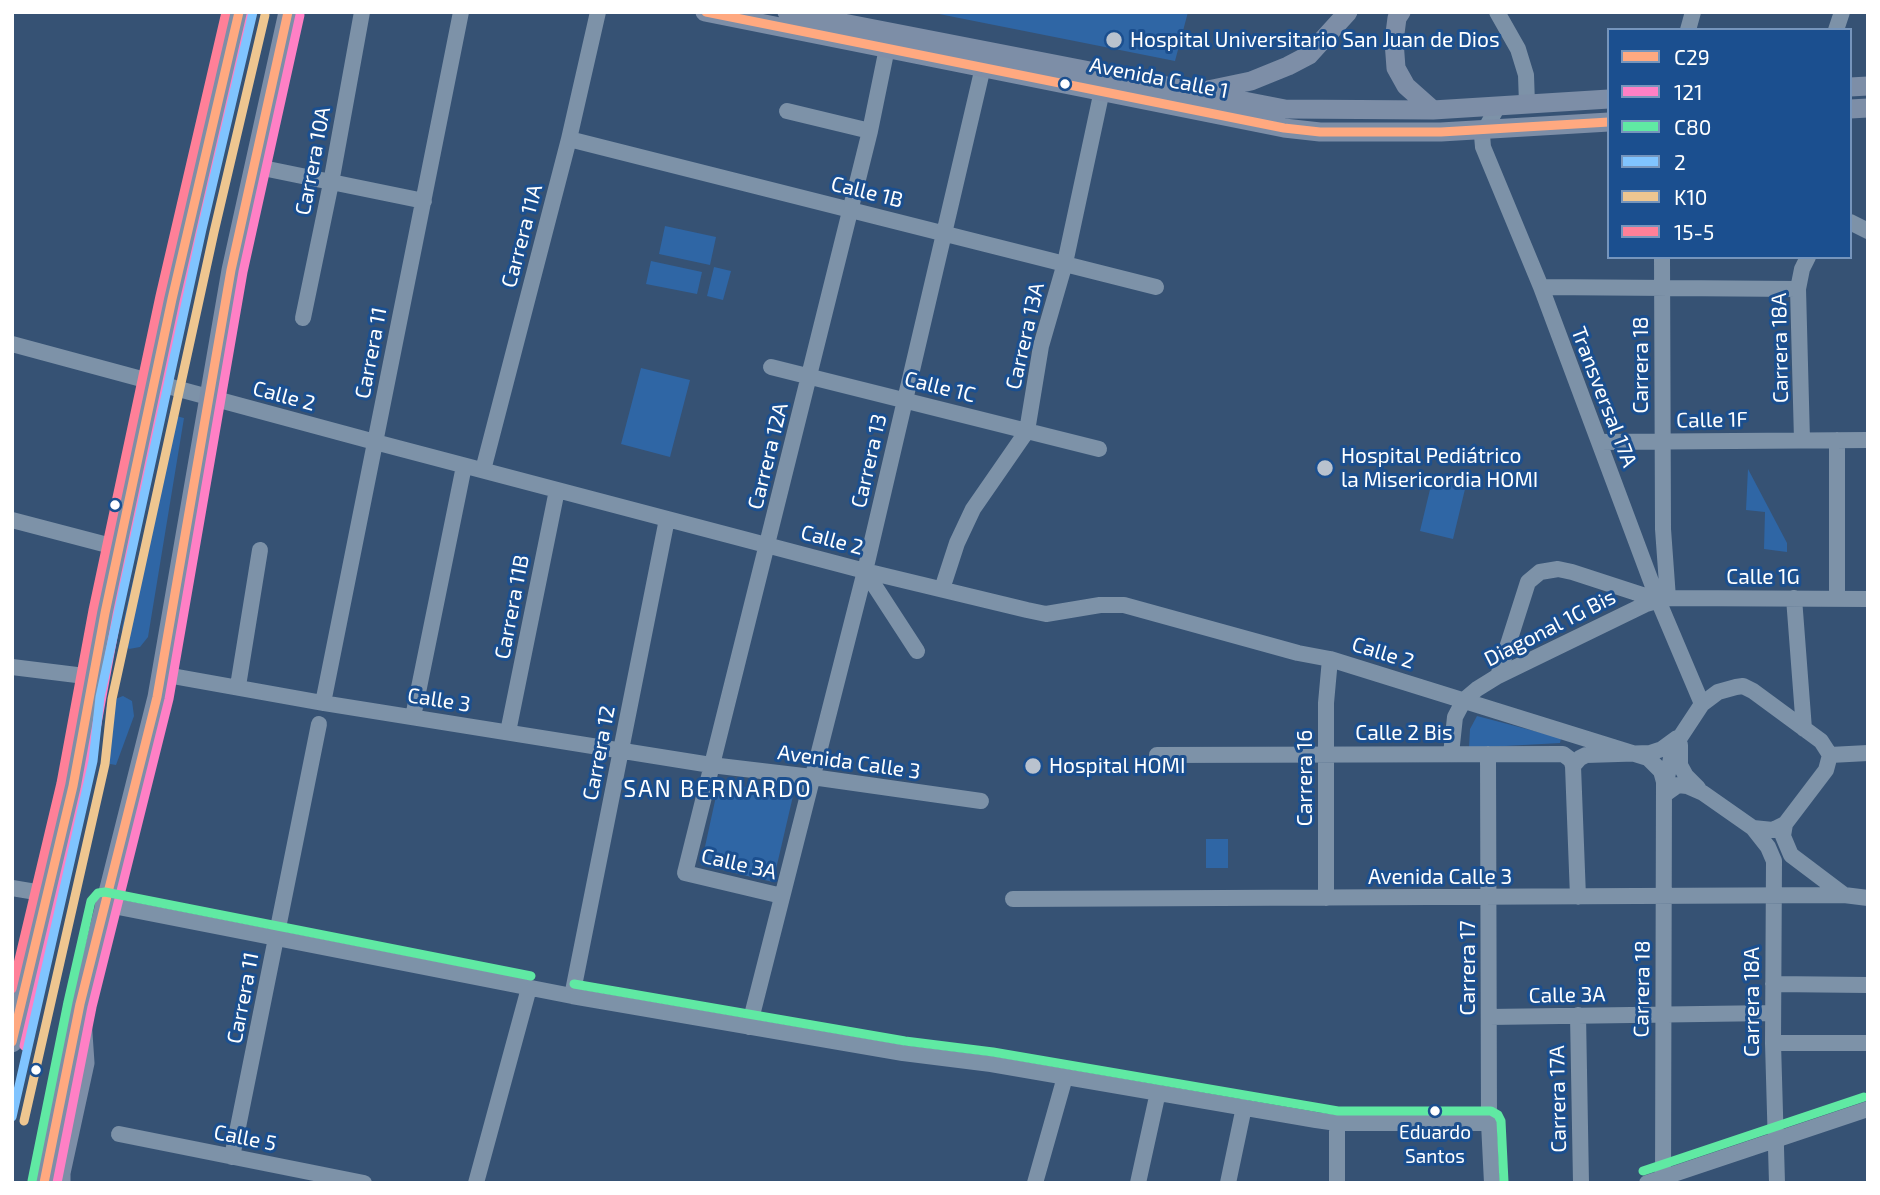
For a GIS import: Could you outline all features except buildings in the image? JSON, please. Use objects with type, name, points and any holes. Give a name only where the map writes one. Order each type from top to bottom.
[{"type":"main road","points":[[12,1043],[73,786],[154,382],[239,12]]},
{"type":"main road","points":[[44,1183],[80,1004],[161,674],[207,397],[253,166],[288,12]]},
{"type":"main road","name":"Avenida Calle 1","points":[[705,12],[887,48],[985,59]]},
{"type":"main road","name":"Avenida Calle 1","points":[[787,12],[985,59],[1104,83],[1284,128],[1320,132],[1484,130],[1607,122]]},
{"type":"main road","points":[[1193,92],[1233,86],[1288,66],[1309,55],[1348,12]]},
{"type":"main road","points":[[1401,12],[1397,18],[1394,41],[1396,68],[1406,86],[1433,110]]},
{"type":"main road","name":"Avenida Calle 1","points":[[1104,83],[1193,92],[1285,109],[1433,110],[1607,99]]},
{"type":"main road","points":[[61,1183],[61,1172],[85,1063],[86,1045],[80,1004]]},
{"type":"street","name":"Carrera 10A","points":[[303,318],[362,12]]},
{"type":"street","name":"Carrera 11","points":[[323,703],[461,12]]},
{"type":"street","name":"Carrera 11A","points":[[483,470],[569,139],[598,12]]},
{"type":"street","points":[[1497,12],[1518,49],[1526,75],[1527,104]]},
{"type":"street","name":"Carrera 12A","points":[[685,873],[870,131],[887,48]]},
{"type":"street","name":"Carrera 13","points":[[749,1027],[865,571],[985,59]]},
{"type":"street","name":"Carrera 13A","points":[[942,589],[957,543],[973,509],[1027,430],[1041,346],[1065,262],[1104,83]]},
{"type":"street","points":[[1484,130],[1499,106]]},
{"type":"street","points":[[787,111],[870,131]]},
{"type":"street","name":"Transversal 17A","points":[[1484,130],[1482,147],[1541,287],[1702,704]]},
{"type":"street","name":"Calle 1B","points":[[569,139],[1156,287]]},
{"type":"street","points":[[253,166],[424,201]]},
{"type":"street","points":[[1852,223],[1868,231]]},
{"type":"street","name":"Carrera 18","points":[[1661,259],[1663,599]]},
{"type":"street","name":"Carrera 18A","points":[[1802,440],[1798,289],[1807,259]]},
{"type":"street","points":[[1541,287],[1798,289]]},
{"type":"street","name":"Calle 2","points":[[12,344],[865,571],[1046,614],[1100,605],[1124,605],[1330,659],[1572,736],[1641,754]]},
{"type":"street","name":"Calle 1C","points":[[771,367],[1099,449]]},
{"type":"street","points":[[1837,440],[1837,599]]},
{"type":"street","name":"Calle 1F","points":[[1599,442],[1868,440]]},
{"type":"street","points":[[413,717],[464,466]]},
{"type":"street","name":"Carrera 11B","points":[[508,732],[557,490]]},
{"type":"street","name":"Carrera 12","points":[[572,996],[667,519]]},
{"type":"street","points":[[12,520],[119,548]]},
{"type":"street","points":[[238,686],[260,550]]},
{"type":"street","points":[[1498,676],[1528,582],[1540,572],[1558,569],[1663,599]]},
{"type":"street","points":[[865,571],[917,652]]},
{"type":"street","points":[[1664,795],[1671,788],[1682,784],[1703,793],[1753,828],[1773,830],[1785,824],[1826,770],[1830,755],[1821,741],[1804,729],[1794,598]]},
{"type":"street","name":"Calle 1G","points":[[1663,599],[1868,599]]},
{"type":"street","name":"Diagonal 1G Bis","points":[[1464,700],[1498,676],[1634,609],[1663,599]]},
{"type":"street","name":"Carrera 16","points":[[1326,898],[1325,754],[1330,659]]},
{"type":"street","points":[[12,667],[93,677]]},
{"type":"street","name":"Calle 3","points":[[161,674],[323,703],[711,765]]},
{"type":"street","name":"Carrera 18","points":[[1664,795],[1671,755],[1683,732],[1702,704],[1718,692],[1736,687],[1748,688],[1804,729]]},
{"type":"street","points":[[1451,754],[1455,717],[1464,700]]},
{"type":"street","name":"Carrera 11","points":[[232,1157],[319,724]]},
{"type":"street","name":"Carrera 18","points":[[1641,754],[1662,749],[1683,732]]},
{"type":"street","name":"Carrera 18","points":[[1683,732],[1679,765],[1703,793]]},
{"type":"street","points":[[1830,755],[1868,753]]},
{"type":"street","name":"Carrera 17","points":[[1488,754],[1489,1123],[1492,1183]]},
{"type":"street","name":"Calle 2 Bis","points":[[1157,755],[1563,754],[1571,760],[1573,766]]},
{"type":"street","points":[[1578,897],[1573,766],[1586,755],[1641,754]]},
{"type":"street","name":"Carrera 18","points":[[1641,754],[1653,761],[1661,771],[1664,795],[1665,897],[1658,1181]]},
{"type":"street","name":"Avenida Calle 3","points":[[711,765],[981,801]]},
{"type":"street","points":[[1785,824],[1783,836],[1791,855],[1844,895]]},
{"type":"street","name":"Carrera 18A","points":[[1753,828],[1772,852],[1775,873],[1773,1043],[1777,1183]]},
{"type":"street","name":"Calle 3A","points":[[685,873],[782,896]]},
{"type":"street","points":[[12,888],[48,894]]},
{"type":"street","name":"Avenida Calle 3","points":[[1013,899],[1844,895],[1868,898]]},
{"type":"street","points":[[103,904],[572,996],[914,1055],[991,1063],[1337,1124],[1489,1123]]},
{"type":"street","points":[[1773,984],[1868,985]]},
{"type":"street","points":[[476,1183],[529,988]]},
{"type":"street","name":"Calle 3A","points":[[1489,1017],[1773,1013]]},
{"type":"street","name":"Carrera 17A","points":[[1578,1016],[1581,1183]]},
{"type":"street","points":[[1773,1043],[1868,1043]]},
{"type":"street","points":[[1035,1183],[1066,1077]]},
{"type":"street","points":[[1138,1183],[1158,1092]]},
{"type":"street","points":[[1228,1183],[1244,1107]]},
{"type":"street","points":[[1658,1181],[1868,1109]]},
{"type":"street","points":[[1337,1124],[1337,1183]]},
{"type":"street","name":"Calle 5","points":[[119,1134],[364,1183]]},
{"type":"shaded area","name":"Hospital Universitario San Juan de Dios","points":[[929,12],[1188,12],[1175,61]]},
{"type":"shaded area","points":[[665,226],[716,237],[710,265],[659,254]]},
{"type":"shaded area","points":[[651,261],[702,272],[697,294],[646,284]]},
{"type":"shaded area","points":[[714,267],[731,271],[723,300],[707,296]]},
{"type":"shaded area","points":[[641,368],[690,380],[670,457],[621,444]]},
{"type":"shaded area","points":[[172,415],[184,418],[148,637],[140,647],[129,649],[122,639],[122,627]]},
{"type":"shaded area","points":[[1748,469],[1787,543],[1787,552],[1764,549],[1765,512],[1746,510]]},
{"type":"shaded area","points":[[1433,477],[1466,485],[1453,539],[1420,531]]},
{"type":"shaded area","points":[[123,696],[132,701],[134,716],[116,765],[104,763],[108,734],[106,708],[110,701]]},
{"type":"shaded area","points":[[1477,716],[1561,738],[1560,743],[1469,748],[1470,729]]},
{"type":"shaded area","points":[[724,784],[790,793],[793,796],[773,882],[701,865],[718,787]]},
{"type":"shaded area","points":[[1206,839],[1228,839],[1228,868],[1206,868]]},
{"type":"transit line","name":"15-5","points":[[12,989],[61,783],[93,610],[160,296],[226,12]]},
{"type":"transit line","name":"C29","points":[[12,1042],[73,786],[105,613],[172,299],[239,12]]},
{"type":"transit line","name":"2","points":[[12,1117],[93,761],[100,697],[202,229],[253,12]]},
{"type":"transit line","name":"C29","points":[[44,1183],[80,1004],[157,697],[231,270],[288,12]]},
{"type":"transit line","name":"C29","points":[[706,12],[1284,128],[1320,132],[1441,132],[1607,122]]},
{"type":"transit line","name":"121","points":[[24,1046],[85,789],[117,615],[184,302],[251,15]]},
{"type":"transit line","name":"K10","points":[[24,1121],[105,764],[112,699],[214,232],[265,15]]},
{"type":"transit line","name":"121","points":[[57,1183],[92,1007],[169,699],[243,272],[300,15]]},
{"type":"transit line","name":"C80","points":[[32,1181],[91,901],[98,893],[105,892],[531,976]]},
{"type":"transit line","name":"C80","points":[[574,984],[1338,1111],[1491,1111],[1498,1115],[1501,1121],[1504,1182]]},
{"type":"transit line","name":"C80","points":[[1643,1171],[1864,1097]]},
{"type":"place","name":"Hospital Universitario San Juan de Dios","points":[[1114,40]]},
{"type":"place","name":"Hospital Pediátrico la Misericordia HOMI","points":[[1325,468]]},
{"type":"place","name":"Hospital HOMI","points":[[1033,766]]},
{"type":"place","name":"Eduardo Santos","points":[[1435,1111]]},
{"type":"district","name":"SAN BERNARDO","points":[[718,789]]}]
